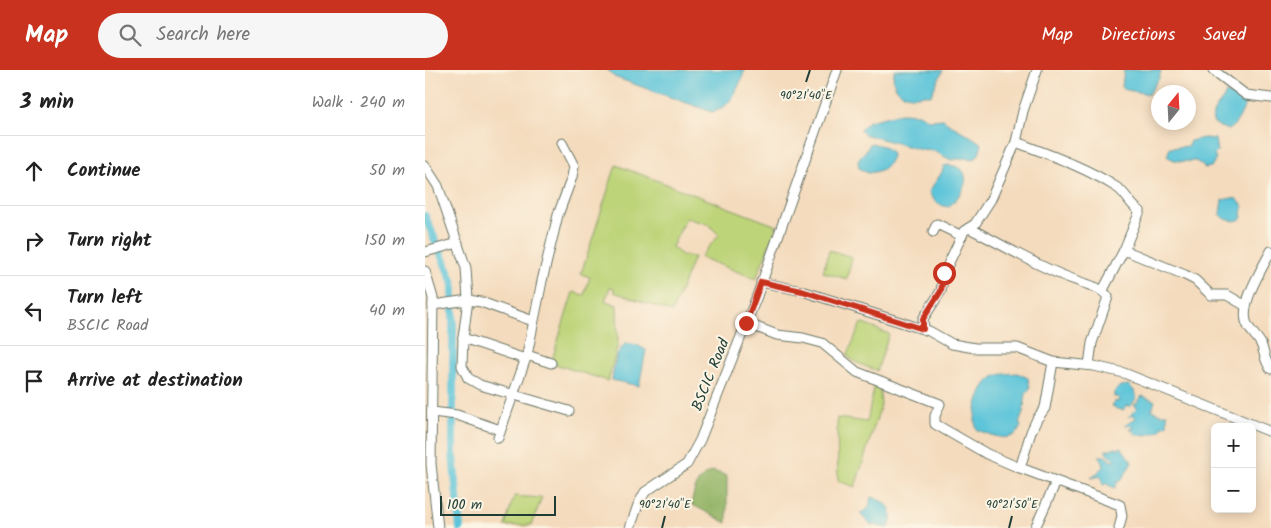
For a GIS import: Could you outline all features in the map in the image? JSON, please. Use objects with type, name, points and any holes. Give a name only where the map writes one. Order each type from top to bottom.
[{"type":"street","name":"BSCIC Road","points":[[630,528],[645,492],[687,464],[700,440],[746,323],[837,70]]},
{"type":"street","points":[[923,329],[923,319],[941,291],[944,273],[964,231],[975,224],[991,200],[1015,142],[1037,70]]},
{"type":"street","points":[[1213,70],[1246,95],[1271,98]]},
{"type":"street","points":[[1015,142],[1071,163],[1104,179],[1123,191],[1132,206],[1140,211],[1124,250],[1103,290]]},
{"type":"street","points":[[432,412],[457,415],[499,434],[526,357],[558,215],[572,177],[574,166],[561,143]]},
{"type":"street","points":[[425,166],[438,186],[466,268],[468,300],[463,338],[463,366],[468,378],[480,385],[569,410]]},
{"type":"street","points":[[933,232],[937,224],[962,236]]},
{"type":"street","points":[[969,228],[1040,265],[1076,281],[1103,290],[1108,297],[1092,343],[1089,366]]},
{"type":"street","points":[[425,252],[458,243]]},
{"type":"street","points":[[1124,250],[1185,274],[1195,280],[1211,295],[1227,295],[1246,306]]},
{"type":"street","points":[[1271,251],[1246,306],[1246,322],[1261,344],[1265,362],[1271,369]]},
{"type":"street","points":[[425,271],[433,298],[431,464],[438,528]]},
{"type":"street","points":[[761,282],[802,291],[923,329],[953,344],[975,348],[1017,348],[1053,362],[1089,366],[1124,373],[1271,432]]},
{"type":"street","points":[[433,305],[468,300],[481,302],[533,322]]},
{"type":"street","points":[[746,323],[777,335],[823,343],[857,372],[940,404],[935,416],[935,424],[987,454],[1119,505],[1122,516],[1119,528]]},
{"type":"street","points":[[463,338],[551,363]]},
{"type":"street","points":[[1020,468],[1031,432],[1045,408],[1053,362]]},
{"type":"street","points":[[1035,528],[1056,482]]},
{"type":"green space","points":[[616,165],[777,226],[756,279],[700,257],[719,235],[708,224],[686,218],[672,247],[683,256],[694,257],[672,312],[614,292],[614,288],[610,287],[605,301],[617,305],[618,344],[608,381],[551,363],[573,292],[584,295],[590,277],[581,274]]},
{"type":"green space","points":[[829,250],[852,257],[847,279],[823,272]]},
{"type":"green space","points":[[861,323],[889,334],[877,371],[855,362],[847,356]]},
{"type":"green space","points":[[875,382],[879,384],[881,405],[855,487],[838,481],[837,418],[867,422]]},
{"type":"green space","points":[[713,471],[727,476],[727,523],[691,504],[699,480]]},
{"type":"green space","points":[[514,496],[542,498],[531,525],[505,526]]},
{"type":"water","points":[[608,70],[745,70],[733,96],[725,106],[712,112],[614,77]]},
{"type":"water","points":[[895,70],[943,70],[931,95],[910,96],[897,89],[893,81]]},
{"type":"water","points":[[1124,70],[1161,70],[1155,85],[1151,85],[1149,94],[1127,90],[1122,87]]},
{"type":"water","points":[[1226,93],[1246,99],[1240,116],[1229,130],[1213,122],[1213,113]]},
{"type":"water","points":[[901,113],[919,114],[929,120],[943,119],[982,144],[978,156],[974,159],[951,160],[934,151],[921,150],[864,134],[860,130],[869,121]]},
{"type":"water","points":[[1204,138],[1215,139],[1217,152],[1214,155],[1216,159],[1211,167],[1205,168],[1196,161],[1177,161],[1167,156],[1170,148],[1188,146],[1190,141]]},
{"type":"water","points":[[871,143],[883,146],[891,152],[892,156],[883,169],[868,173],[859,168],[858,161]]},
{"type":"water","points":[[944,166],[958,167],[963,172],[965,183],[959,196],[948,207],[937,202],[929,192]]},
{"type":"water","points":[[1237,199],[1243,206],[1242,218],[1234,221],[1228,220],[1220,214],[1222,200]]},
{"type":"water","points":[[627,343],[637,345],[646,350],[639,386],[612,380],[614,364],[620,350]]},
{"type":"water","points":[[1017,373],[1028,378],[1030,388],[1026,394],[1023,413],[1019,423],[1021,426],[1017,432],[1013,436],[1002,437],[977,430],[975,424],[976,409],[985,386],[996,376]]},
{"type":"water","points":[[1129,385],[1136,395],[1130,407],[1128,405],[1123,410],[1111,405],[1114,402],[1120,401],[1118,397],[1114,397],[1114,392],[1120,386]]},
{"type":"water","points":[[1142,396],[1155,401],[1152,410],[1161,414],[1167,414],[1167,425],[1161,427],[1161,430],[1155,433],[1147,435],[1134,434],[1136,432],[1130,431],[1134,426],[1125,425],[1136,418],[1134,415],[1128,417],[1137,408],[1134,404]]},
{"type":"water","points":[[1116,447],[1118,449],[1121,447],[1132,462],[1115,488],[1108,485],[1108,483],[1103,485],[1101,476],[1091,478],[1104,467],[1099,456],[1105,456],[1111,461],[1115,460],[1105,451]]},
{"type":"water","points":[[871,497],[886,504],[891,511],[889,528],[871,525],[860,514],[869,508]]},
{"type":"waterway","points":[[425,216],[453,283],[453,454],[460,528]]},
{"type":"route","points":[[746,323],[761,282],[802,291],[923,329],[923,319],[941,291],[944,273]]}]
